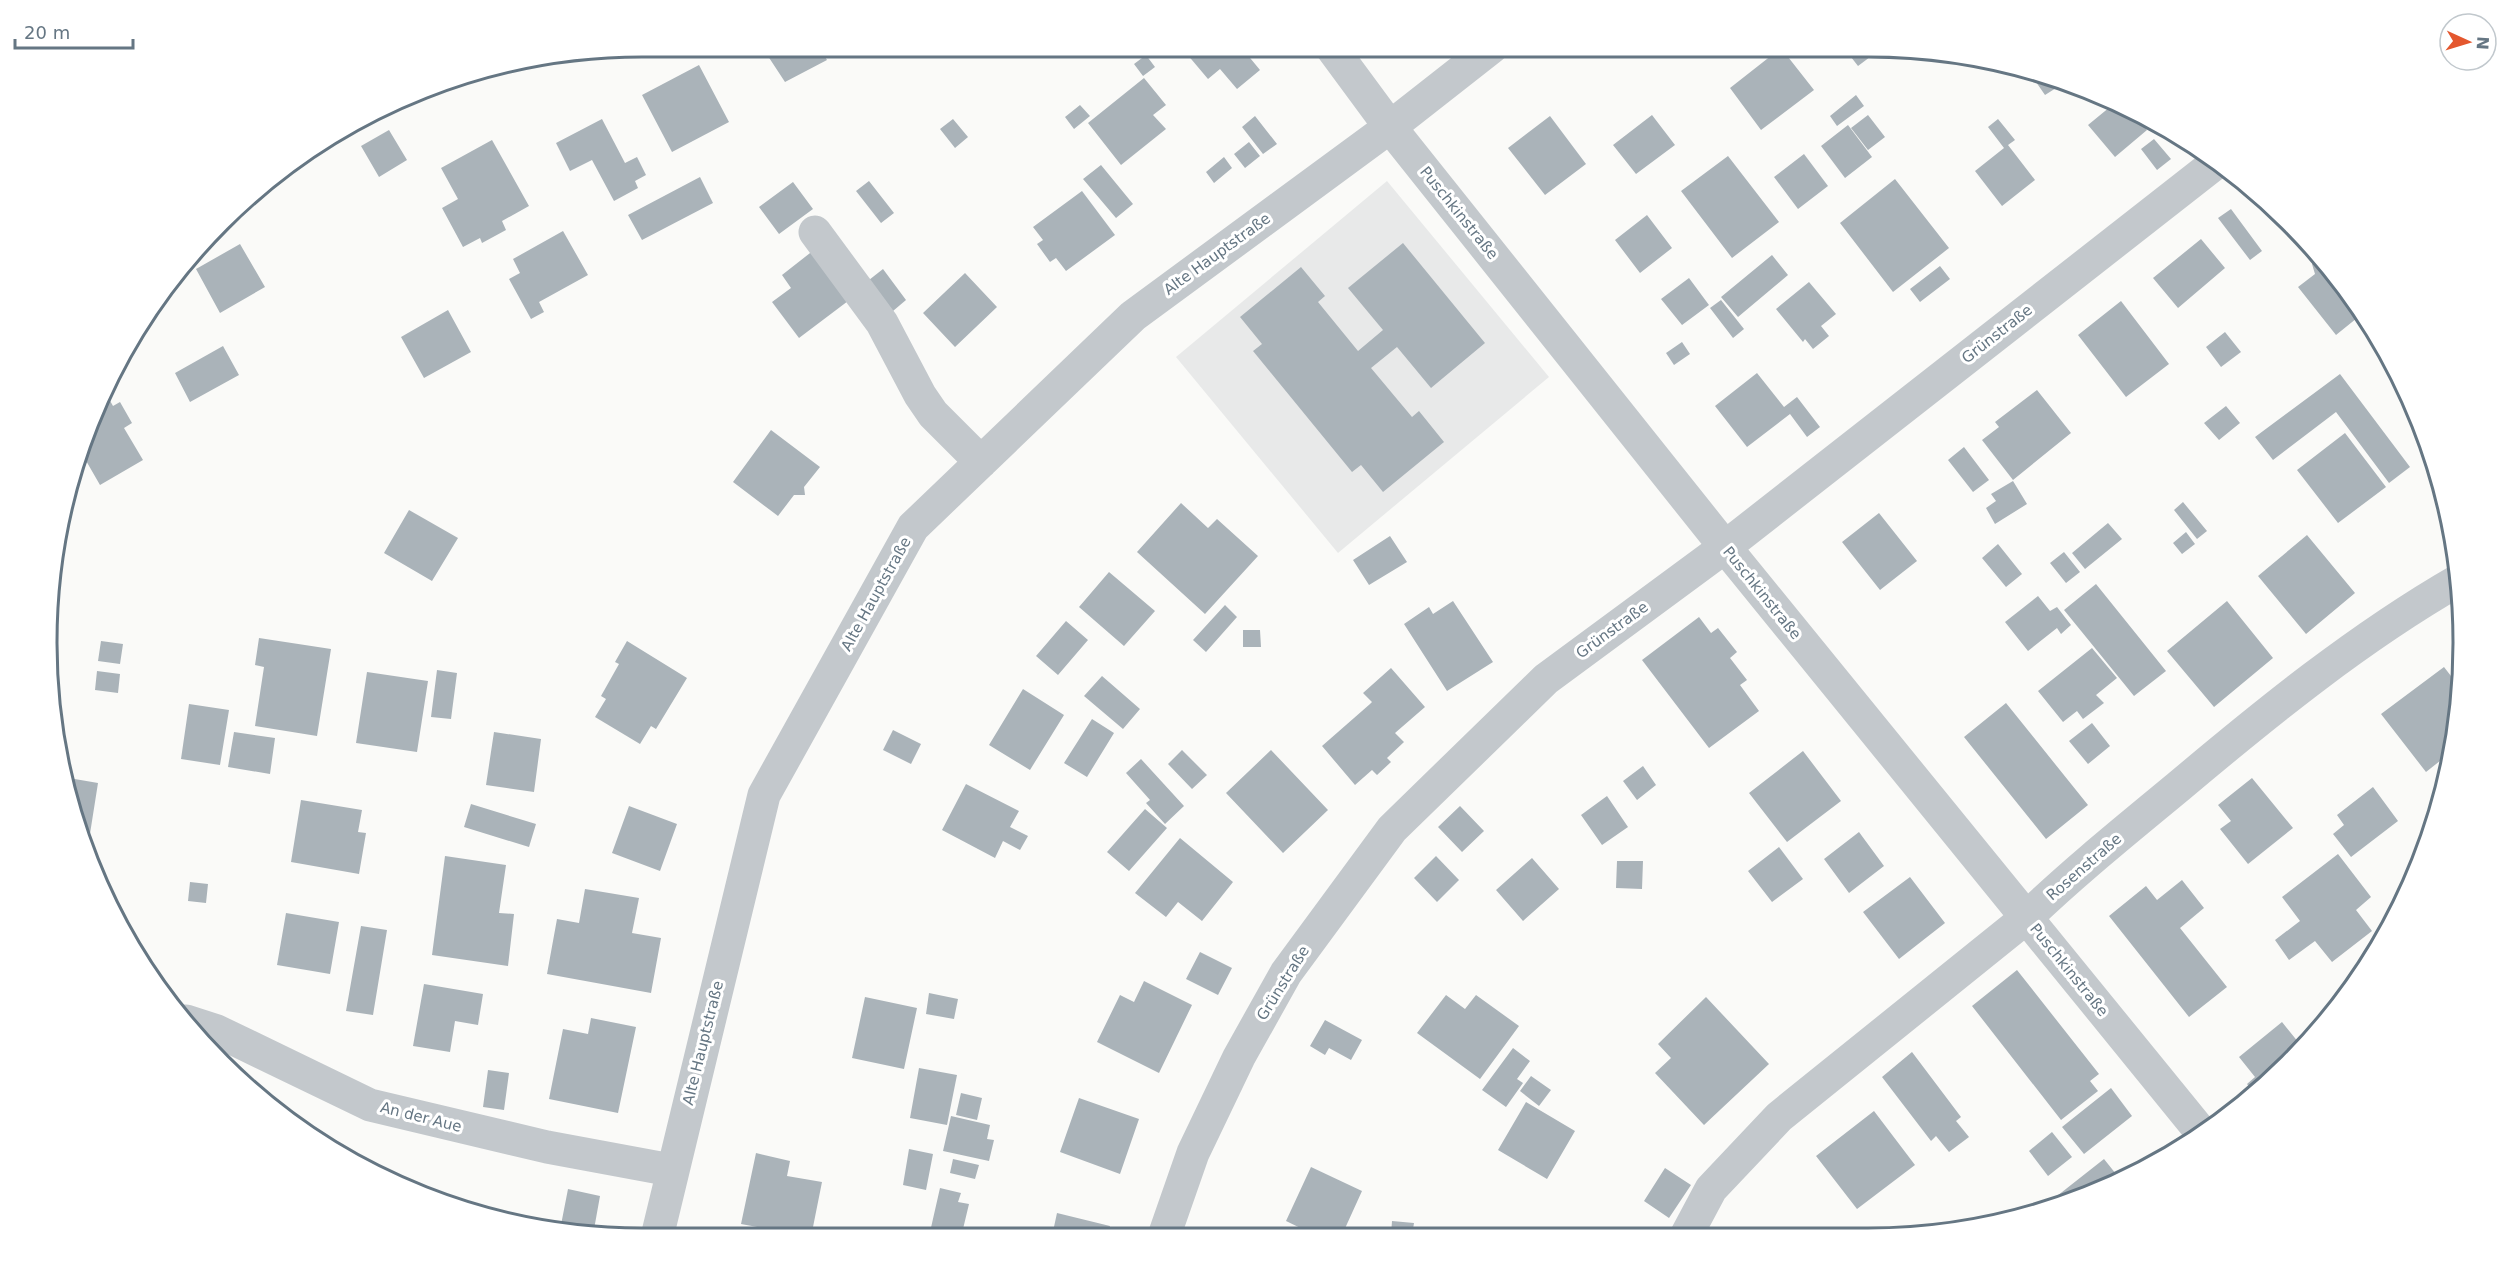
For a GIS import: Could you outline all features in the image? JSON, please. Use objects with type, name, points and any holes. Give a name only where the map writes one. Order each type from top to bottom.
[{"type":"street","name":"Puschkinstraße","points":[[1338,57],[1390,127],[1725,547],[2197,1127]]},
{"type":"street","name":"Alte Hauptstraße","points":[[659,1228],[671,1170],[764,795],[913,527],[1133,316],[1390,127],[1479,57]]},
{"type":"street","name":"Grünstraße","points":[[1167,1228],[1193,1153],[1239,1057],[1286,973],[1392,829],[1546,678],[1725,547],[2210,168]]},
{"type":"street","points":[[815,232],[882,323],[920,395],[933,414],[981,462]]},
{"type":"street","name":"Rosenstraße","points":[[1690,1228],[1711,1189],[1779,1117],[2026,918],[2059,887],[2244,732],[2405,611],[2450,585]]},
{"type":"street","name":"An der Aue","points":[[199,1025],[217,1030],[370,1105],[547,1147],[671,1170]]},
{"type":"shaded area","points":[[1387,181],[1549,377],[1338,553],[1176,357]]},
{"type":"building","points":[[769,57],[825,57],[827,60],[785,82]]},
{"type":"building","points":[[1143,57],[1148,57],[1155,67],[1143,76],[1134,64]]},
{"type":"building","points":[[1189,57],[1249,57],[1260,70],[1237,89],[1220,69],[1208,79]]},
{"type":"building","points":[[1770,57],[1788,57],[1814,90],[1761,130],[1730,88]]},
{"type":"building","points":[[1851,57],[1870,57],[1858,66]]},
{"type":"building","points":[[699,65],[729,122],[672,152],[642,95]]},
{"type":"building","points":[[1144,78],[1166,105],[1153,115],[1166,129],[1121,165],[1088,123]]},
{"type":"building","points":[[2036,82],[2056,88],[2045,95]]},
{"type":"building","points":[[1856,95],[1864,106],[1837,126],[1830,116]]},
{"type":"building","points":[[1080,105],[1090,116],[1074,129],[1065,117]]},
{"type":"building","points":[[2108,109],[2147,130],[2115,157],[2088,125]]},
{"type":"building","points":[[1652,115],[1675,145],[1636,174],[1613,145]]},
{"type":"building","points":[[1868,115],[1885,137],[1868,150],[1851,128]]},
{"type":"building","points":[[1255,116],[1277,144],[1263,154],[1242,127]]},
{"type":"building","points":[[1550,116],[1586,164],[1545,195],[1508,148]]},
{"type":"building","points":[[602,119],[625,163],[637,157],[646,175],[635,181],[638,188],[614,201],[592,160],[570,171],[556,143]]},
{"type":"building","points":[[953,119],[968,137],[955,148],[940,129]]},
{"type":"building","points":[[1998,119],[2015,140],[2008,145],[2035,180],[2002,206],[1975,171],[2004,148],[1988,127]]},
{"type":"building","points":[[1848,125],[1872,157],[1845,178],[1821,146]]},
{"type":"building","points":[[389,130],[407,160],[379,177],[361,146]]},
{"type":"building","points":[[2154,139],[2171,159],[2157,170],[2141,149]]},
{"type":"building","points":[[492,140],[529,206],[502,221],[506,230],[482,243],[480,238],[463,247],[442,208],[458,199],[441,168]]},
{"type":"building","points":[[1249,142],[1260,156],[1245,168],[1234,154]]},
{"type":"building","points":[[1804,154],[1828,186],[1798,209],[1774,177]]},
{"type":"building","points":[[1728,156],[1779,222],[1732,258],[1681,191]]},
{"type":"building","points":[[1224,157],[1232,168],[1214,183],[1206,172]]},
{"type":"building","points":[[1101,165],[1133,204],[1116,218],[1083,179]]},
{"type":"building","points":[[700,177],[713,203],[642,240],[628,215]]},
{"type":"building","points":[[1895,179],[1949,248],[1893,292],[1840,223]]},
{"type":"building","points":[[869,181],[894,213],[881,223],[856,191]]},
{"type":"building","points":[[793,182],[813,209],[779,234],[759,207]]},
{"type":"building","points":[[1082,191],[1115,235],[1066,271],[1056,258],[1050,262],[1037,244],[1043,240],[1033,227]]},
{"type":"building","points":[[2231,209],[2262,251],[2250,260],[2218,218]]},
{"type":"building","points":[[1647,215],[1672,248],[1640,273],[1615,240]]},
{"type":"building","points":[[563,231],[588,275],[539,302],[544,312],[531,319],[509,279],[520,273],[513,259]]},
{"type":"building","points":[[2201,239],[2225,268],[2178,308],[2153,278]]},
{"type":"building","points":[[1403,243],[1485,343],[1431,388],[1397,347],[1371,368],[1412,417],[1419,411],[1444,442],[1383,492],[1361,465],[1352,472],[1253,351],[1262,344],[1240,317],[1301,267],[1325,296],[1318,302],[1358,351],[1383,330],[1348,288]]},
{"type":"building","points":[[240,244],[265,287],[220,313],[196,269]]},
{"type":"building","points":[[819,246],[856,295],[799,338],[772,302],[791,288],[782,275]]},
{"type":"building","points":[[1772,255],[1788,275],[1738,317],[1721,297]]},
{"type":"building","points":[[2313,263],[2332,286],[2355,319],[2336,335],[2298,287],[2315,274]]},
{"type":"building","points":[[1940,266],[1950,279],[1920,302],[1910,289]]},
{"type":"building","points":[[883,269],[906,300],[893,311],[869,280]]},
{"type":"building","points":[[965,273],[997,307],[955,347],[923,313]]},
{"type":"building","points":[[1689,278],[1709,305],[1682,325],[1661,299]]},
{"type":"building","points":[[1809,282],[1836,314],[1821,326],[1829,336],[1813,349],[1805,339],[1803,342],[1776,309]]},
{"type":"building","points":[[1721,300],[1744,329],[1733,338],[1710,308]]},
{"type":"building","points":[[2121,301],[2169,364],[2126,397],[2078,335]]},
{"type":"building","points":[[448,310],[471,352],[424,378],[401,337]]},
{"type":"building","points":[[2225,332],[2241,352],[2221,367],[2206,347]]},
{"type":"building","points":[[1682,342],[1690,354],[1674,365],[1666,353]]},
{"type":"building","points":[[223,346],[239,375],[190,402],[175,373]]},
{"type":"building","points":[[1757,373],[1784,407],[1797,397],[1820,427],[1807,437],[1790,414],[1747,447],[1715,406]]},
{"type":"building","points":[[2340,374],[2410,467],[2389,483],[2336,412],[2273,460],[2255,437]]},
{"type":"building","points":[[2037,390],[2071,433],[2013,480],[1982,440],[1999,427],[1995,422]]},
{"type":"building","points":[[110,400],[113,406],[120,402],[132,423],[124,428],[143,460],[100,485],[86,461]]},
{"type":"building","points":[[2226,406],[2240,423],[2219,440],[2204,423]]},
{"type":"building","points":[[771,430],[820,467],[804,487],[805,495],[794,495],[778,516],[733,482]]},
{"type":"building","points":[[2345,433],[2386,487],[2338,523],[2297,470]]},
{"type":"building","points":[[1964,447],[1989,480],[1973,492],[1948,460]]},
{"type":"building","points":[[2013,481],[2027,504],[1995,524],[1986,508],[1996,501],[1991,494]]},
{"type":"building","points":[[2183,502],[2207,531],[2197,539],[2174,510]]},
{"type":"building","points":[[1181,503],[1208,528],[1217,519],[1258,556],[1205,614],[1137,552]]},
{"type":"building","points":[[409,510],[458,538],[432,581],[384,553]]},
{"type":"building","points":[[1879,513],[1917,561],[1880,590],[1842,542]]},
{"type":"building","points":[[2108,523],[2122,539],[2085,569],[2072,553]]},
{"type":"building","points":[[2186,532],[2195,544],[2182,554],[2173,543]]},
{"type":"building","points":[[2307,535],[2355,593],[2306,634],[2258,576]]},
{"type":"building","points":[[1390,536],[1407,562],[1369,585],[1353,560]]},
{"type":"building","points":[[1998,544],[2022,574],[2006,587],[1982,558]]},
{"type":"building","points":[[2064,552],[2080,572],[2066,583],[2050,563]]},
{"type":"building","points":[[1109,572],[1155,611],[1124,646],[1079,607]]},
{"type":"building","points":[[2096,584],[2166,671],[2134,696],[2064,610]]},
{"type":"building","points":[[2038,596],[2050,611],[2057,607],[2071,625],[2061,634],[2057,628],[2028,651],[2005,622]]},
{"type":"building","points":[[1453,601],[1493,662],[1447,691],[1404,624],[1429,607],[1433,614]]},
{"type":"building","points":[[2227,601],[2273,658],[2214,707],[2167,651]]},
{"type":"building","points":[[1225,605],[1237,617],[1206,652],[1193,640]]},
{"type":"building","points":[[1699,617],[1711,633],[1718,628],[1737,652],[1730,658],[1747,680],[1740,685],[1759,711],[1709,748],[1642,660]]},
{"type":"building","points":[[1066,621],[1088,640],[1058,675],[1036,656]]},
{"type":"building","points":[[1243,630],[1260,630],[1261,647],[1243,647]]},
{"type":"building","points":[[259,638],[331,649],[317,736],[255,726],[264,667],[255,665]]},
{"type":"building","points":[[101,641],[123,644],[120,664],[98,661]]},
{"type":"building","points":[[627,641],[687,678],[656,729],[651,726],[640,744],[595,717],[606,699],[601,696],[619,664],[615,662]]},
{"type":"building","points":[[2092,648],[2117,678],[2096,695],[2104,703],[2083,719],[2077,711],[2063,722],[2038,691]]},
{"type":"building","points":[[2444,667],[2452,677],[2441,760],[2426,772],[2381,714]]},
{"type":"building","points":[[1391,668],[1425,707],[1395,733],[1404,742],[1387,758],[1391,762],[1377,775],[1372,770],[1355,785],[1322,746],[1372,702],[1363,693]]},
{"type":"building","points":[[437,670],[457,673],[451,719],[431,717]]},
{"type":"building","points":[[97,671],[120,674],[118,693],[95,690]]},
{"type":"building","points":[[367,672],[428,681],[417,752],[356,743]]},
{"type":"building","points":[[1102,676],[1140,709],[1123,729],[1084,696]]},
{"type":"building","points":[[1023,689],[1064,715],[1030,770],[989,745]]},
{"type":"building","points":[[2006,703],[2088,805],[2046,839],[1964,737]]},
{"type":"building","points":[[189,704],[229,710],[220,765],[181,759]]},
{"type":"building","points":[[1092,719],[1114,733],[1087,777],[1064,763]]},
{"type":"building","points":[[2092,723],[2110,746],[2088,764],[2069,741]]},
{"type":"building","points":[[893,730],[921,744],[911,764],[883,750]]},
{"type":"building","points":[[234,732],[275,738],[270,774],[228,767]]},
{"type":"building","points":[[494,732],[541,739],[534,792],[486,785]]},
{"type":"building","points":[[1182,750],[1207,775],[1192,789],[1168,764]]},
{"type":"building","points":[[1271,750],[1328,810],[1283,853],[1226,793]]},
{"type":"building","points":[[1803,751],[1841,801],[1787,842],[1749,793]]},
{"type":"building","points":[[1141,759],[1184,806],[1165,824],[1146,803],[1150,800],[1126,773]]},
{"type":"building","points":[[1643,766],[1656,785],[1637,800],[1623,781]]},
{"type":"building","points":[[2252,778],[2293,828],[2248,864],[2220,829],[2231,821],[2218,805]]},
{"type":"building","points":[[73,779],[98,783],[90,835]]},
{"type":"building","points":[[966,784],[1019,811],[1010,827],[1028,836],[1020,850],[1003,841],[995,858],[942,830]]},
{"type":"building","points":[[2373,787],[2398,821],[2351,857],[2333,834],[2344,825],[2337,815]]},
{"type":"building","points":[[1607,796],[1628,827],[1602,845],[1581,815]]},
{"type":"building","points":[[301,800],[362,810],[358,832],[366,833],[359,874],[291,862]]},
{"type":"building","points":[[471,804],[536,824],[529,847],[464,827]]},
{"type":"building","points":[[629,806],[677,824],[660,871],[612,853]]},
{"type":"building","points":[[1460,806],[1484,831],[1462,852],[1438,827]]},
{"type":"building","points":[[1145,809],[1167,828],[1129,871],[1107,852]]},
{"type":"building","points":[[1859,832],[1884,866],[1849,893],[1824,859]]},
{"type":"building","points":[[1180,838],[1233,882],[1202,921],[1178,902],[1166,917],[1135,893]]},
{"type":"building","points":[[1779,847],[1803,879],[1772,902],[1748,871]]},
{"type":"building","points":[[2338,854],[2371,897],[2356,910],[2372,931],[2332,962],[2315,941],[2289,960],[2275,940],[2300,921],[2282,897]]},
{"type":"building","points":[[445,856],[506,865],[499,913],[514,914],[508,966],[432,955]]},
{"type":"building","points":[[1436,856],[1459,880],[1437,902],[1414,878]]},
{"type":"building","points":[[1532,858],[1559,889],[1523,921],[1496,890]]},
{"type":"building","points":[[1617,861],[1643,861],[1642,889],[1616,888]]},
{"type":"building","points":[[1910,877],[1945,923],[1899,959],[1863,912]]},
{"type":"building","points":[[2182,880],[2204,908],[2180,928],[2227,987],[2189,1017],[2109,916],[2146,886],[2157,900]]},
{"type":"building","points":[[190,882],[208,884],[206,903],[188,901]]},
{"type":"building","points":[[585,889],[639,898],[632,933],[661,938],[651,993],[547,974],[557,919],[579,923]]},
{"type":"building","points":[[286,913],[339,922],[330,974],[277,965]]},
{"type":"building","points":[[361,926],[387,930],[373,1015],[346,1011]]},
{"type":"building","points":[[1200,952],[1232,968],[1218,995],[1186,979]]},
{"type":"building","points":[[2017,970],[2099,1074],[2090,1081],[2098,1091],[2061,1120],[1972,1006]]},
{"type":"building","points":[[1144,981],[1192,1005],[1159,1073],[1097,1042],[1120,995],[1134,1002]]},
{"type":"building","points":[[424,984],[483,994],[478,1025],[455,1021],[450,1052],[413,1046]]},
{"type":"building","points":[[929,993],[958,999],[954,1019],[926,1014]]},
{"type":"building","points":[[1446,995],[1465,1009],[1476,995],[1519,1026],[1480,1079],[1417,1033]]},
{"type":"building","points":[[865,997],[917,1008],[904,1069],[852,1058]]},
{"type":"building","points":[[1706,997],[1769,1064],[1704,1125],[1655,1073],[1671,1058],[1658,1044]]},
{"type":"building","points":[[591,1018],[636,1027],[618,1113],[549,1099],[563,1029],[588,1034]]},
{"type":"building","points":[[1325,1020],[1362,1040],[1351,1060],[1329,1048],[1325,1055],[1310,1046]]},
{"type":"building","points":[[2282,1022],[2297,1041],[2249,1087],[2247,1084],[2255,1077],[2239,1057]]},
{"type":"building","points":[[1513,1048],[1530,1061],[1517,1079],[1523,1083],[1506,1107],[1482,1090]]},
{"type":"building","points":[[1912,1052],[1961,1117],[1956,1121],[1969,1137],[1949,1152],[1936,1136],[1931,1141],[1882,1077]]},
{"type":"building","points":[[919,1068],[957,1075],[947,1125],[910,1118]]},
{"type":"building","points":[[488,1070],[509,1073],[504,1110],[483,1107]]},
{"type":"building","points":[[1531,1076],[1551,1090],[1539,1106],[1520,1091]]},
{"type":"building","points":[[2111,1088],[2132,1116],[2084,1154],[2062,1127]]},
{"type":"building","points":[[961,1093],[982,1098],[977,1120],[956,1115]]},
{"type":"building","points":[[1079,1098],[1139,1119],[1120,1174],[1060,1152]]},
{"type":"building","points":[[1526,1102],[1575,1131],[1547,1179],[1498,1150]]},
{"type":"building","points":[[1874,1111],[1915,1165],[1857,1209],[1816,1156]]},
{"type":"building","points":[[951,1116],[990,1125],[987,1139],[994,1140],[989,1161],[943,1151]]},
{"type":"building","points":[[2052,1132],[2072,1157],[2048,1176],[2029,1151]]},
{"type":"building","points":[[909,1149],[933,1154],[926,1190],[903,1185]]},
{"type":"building","points":[[756,1153],[790,1161],[787,1176],[822,1182],[813,1228],[763,1228],[741,1224]]},
{"type":"building","points":[[953,1159],[979,1165],[975,1179],[950,1173]]},
{"type":"building","points":[[2104,1159],[2115,1173],[2092,1183],[2056,1197]]},
{"type":"building","points":[[1311,1167],[1362,1191],[1345,1228],[1300,1228],[1286,1221]]},
{"type":"building","points":[[1665,1168],[1691,1185],[1669,1218],[1644,1201]]},
{"type":"building","points":[[940,1188],[961,1193],[958,1202],[969,1204],[963,1228],[931,1228]]},
{"type":"building","points":[[568,1189],[600,1196],[595,1226],[562,1222]]},
{"type":"building","points":[[1057,1213],[1110,1226],[1110,1228],[1054,1228]]},
{"type":"building","points":[[1392,1221],[1414,1223],[1413,1228],[1392,1228]]}]
